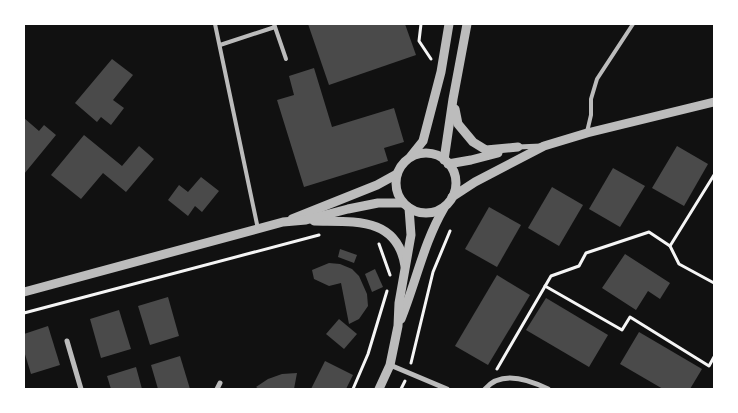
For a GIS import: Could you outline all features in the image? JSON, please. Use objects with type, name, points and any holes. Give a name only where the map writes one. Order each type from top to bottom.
[{"type":"street","points":[[446,205],[438,211],[419,213],[406,205],[398,194],[396,184],[400,168],[423,141],[440,72],[449,24]]},
{"type":"street","points":[[446,162],[453,99],[468,24]]},
{"type":"street","points":[[453,99],[458,124],[473,142],[486,150],[544,146]]},
{"type":"street","points":[[452,197],[475,182],[544,146],[587,133],[714,102]]},
{"type":"street","points":[[446,162],[471,160],[518,147]]},
{"type":"street","points":[[398,326],[433,227],[452,197],[456,180],[453,171],[446,162],[436,155],[418,154],[410,158]]},
{"type":"street","points":[[24,292],[283,222],[377,185],[397,174]]},
{"type":"street","points":[[306,220],[378,203],[406,205]]},
{"type":"street","points":[[399,303],[411,235],[406,205]]},
{"type":"street","points":[[283,222],[306,220],[365,223],[385,231],[401,248],[405,265],[399,303],[398,326],[390,365],[379,389]]},
{"type":"street","points":[[67,341],[81,389]]},
{"type":"street","points":[[390,365],[446,389]]},
{"type":"street","points":[[486,388],[503,377],[516,378],[548,389]]},
{"type":"street","points":[[217,389],[220,384]]},
{"type":"lane","points":[[215,24],[258,229]]},
{"type":"lane","points":[[587,133],[591,115],[591,99],[598,79],[633,24]]},
{"type":"lane","points":[[220,46],[275,25],[286,59]]},
{"type":"path","points":[[421,24],[419,41],[440,72]]},
{"type":"path","points":[[670,246],[714,175]]},
{"type":"path","points":[[402,389],[433,272],[450,231]]},
{"type":"path","points":[[486,388],[551,276],[579,266],[586,253],[650,232],[670,246],[679,264],[714,284]]},
{"type":"path","points":[[24,313],[325,234]]},
{"type":"path","points":[[370,240],[380,244],[391,276]]},
{"type":"path","points":[[353,389],[368,354],[388,285]]},
{"type":"path","points":[[545,286],[622,330],[630,317],[709,366],[714,357]]},
{"type":"building","points":[[308,24],[405,24],[416,55],[329,85]]},
{"type":"building","points":[[112,59],[133,75],[113,100],[124,108],[111,125],[101,117],[97,122],[75,103]]},
{"type":"building","points":[[314,68],[332,127],[394,108],[404,142],[384,148],[388,161],[304,187],[277,100],[294,95],[289,76]]},
{"type":"building","points":[[24,118],[39,131],[44,125],[56,135],[24,174]]},
{"type":"building","points":[[84,135],[122,166],[139,146],[154,159],[126,192],[103,173],[81,199],[51,175]]},
{"type":"building","points":[[677,146],[708,164],[684,206],[652,188]]},
{"type":"building","points":[[613,168],[645,186],[620,227],[589,209]]},
{"type":"building","points":[[201,177],[219,191],[202,212],[195,206],[188,216],[168,200],[179,185],[188,192]]},
{"type":"building","points":[[552,187],[583,205],[559,246],[528,228]]},
{"type":"building","points":[[489,207],[521,225],[497,267],[465,249]]},
{"type":"building","points":[[340,249],[357,255],[354,263],[338,257]]},
{"type":"building","points":[[625,254],[670,283],[660,299],[648,291],[636,310],[602,288]]},
{"type":"building","points":[[329,263],[340,264],[352,269],[359,276],[367,294],[368,306],[359,319],[349,324],[341,283],[329,286],[314,279],[312,270]]},
{"type":"building","points":[[375,269],[383,287],[372,292],[365,274]]},
{"type":"building","points":[[497,275],[530,295],[488,365],[455,346]]},
{"type":"building","points":[[168,297],[179,336],[150,345],[138,306]]},
{"type":"building","points":[[546,298],[608,335],[589,367],[526,330]]},
{"type":"building","points":[[119,310],[131,349],[101,358],[90,319]]},
{"type":"building","points":[[339,319],[357,334],[344,349],[326,334]]},
{"type":"building","points":[[48,326],[60,365],[31,374],[24,351],[24,334]]},
{"type":"building","points":[[639,332],[702,369],[690,389],[663,389],[620,364]]},
{"type":"building","points":[[180,356],[190,389],[158,389],[151,365]]},
{"type":"building","points":[[325,361],[353,375],[346,389],[311,389]]},
{"type":"building","points":[[136,367],[142,389],[111,389],[107,376]]},
{"type":"building","points":[[297,373],[294,389],[259,389],[256,387],[268,379],[282,374]]}]
